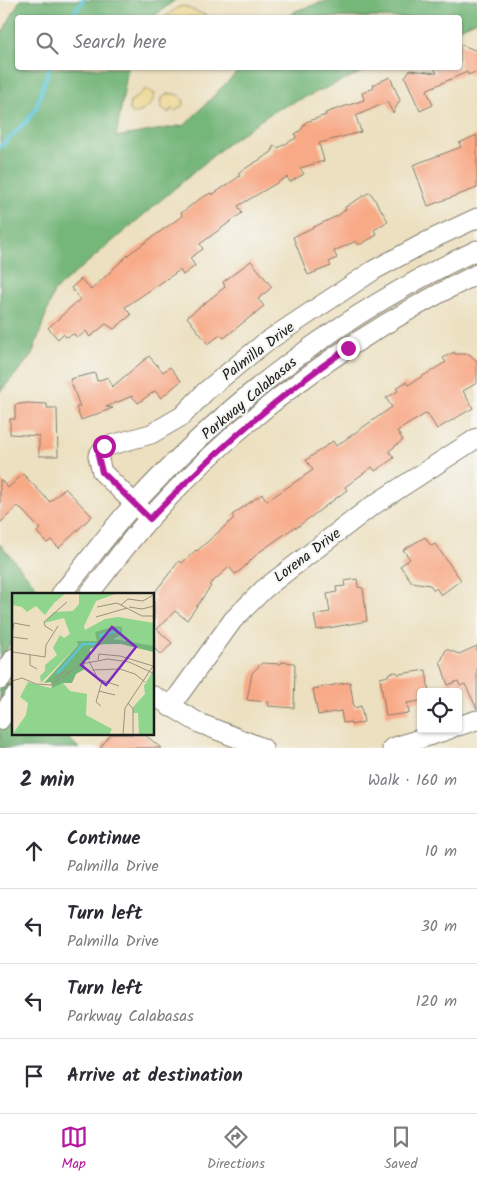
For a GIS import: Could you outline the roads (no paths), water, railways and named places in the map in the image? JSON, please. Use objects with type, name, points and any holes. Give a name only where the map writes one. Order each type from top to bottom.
[{"type":"street","name":"Palmilla Drive","points":[[150,519],[102,472],[98,456],[104,446],[151,434],[182,416],[206,391],[263,344],[374,270],[430,240],[477,218]]},
{"type":"street","name":"Parkway Calabasas","points":[[62,593],[134,504],[208,430],[288,364],[368,308],[477,250]]},
{"type":"street","name":"Parkway Calabasas","points":[[90,593],[150,519],[196,471],[257,415],[308,375],[404,313],[477,274]]},
{"type":"street","name":"Lorena Drive","points":[[170,706],[233,620],[264,589],[369,508],[477,438]]},
{"type":"street","points":[[0,680],[12,661]]},
{"type":"street","points":[[155,697],[199,723],[263,748]]},
{"type":"street","points":[[0,720],[12,700]]},
{"type":"street","points":[[462,725],[477,720]]},
{"type":"street","points":[[398,747],[438,733]]},
{"type":"waterway","points":[[73,15],[83,0]]},
{"type":"waterway","points":[[0,147],[27,121],[36,108],[48,70]]}]
